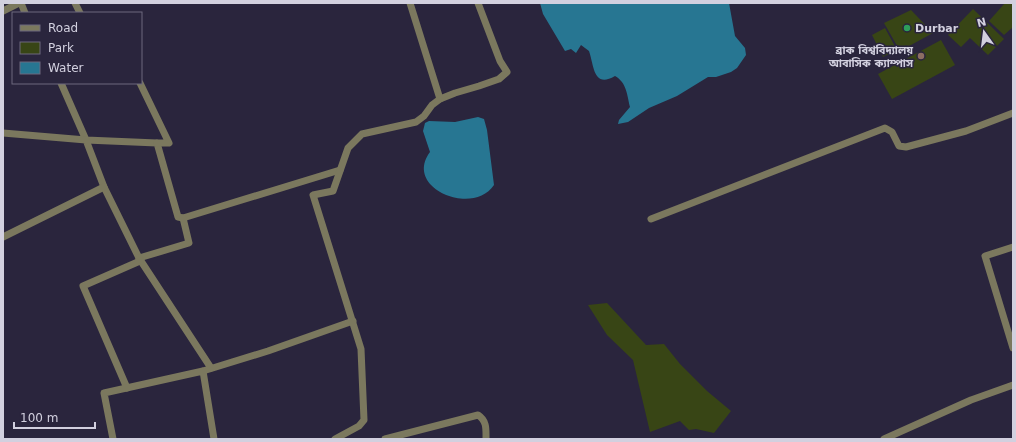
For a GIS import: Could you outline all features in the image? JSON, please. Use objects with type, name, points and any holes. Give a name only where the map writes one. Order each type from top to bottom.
[{"type":"street","points":[[3,11],[20,3],[24,12]]},
{"type":"street","points":[[75,3],[80,12]]},
{"type":"street","points":[[410,3],[440,99]]},
{"type":"street","points":[[338,438],[359,426],[364,420],[361,348],[313,195],[333,191],[348,148],[362,134],[416,122],[424,116],[432,105],[440,99],[499,79],[507,72],[500,61],[478,3]]},
{"type":"street","points":[[61,84],[86,140],[104,187],[140,260],[211,368]]},
{"type":"street","points":[[3,133],[86,140],[157,144],[169,143],[140,84]]},
{"type":"street","points":[[651,219],[885,128],[892,132],[899,146],[906,147],[966,131],[1013,113]]},
{"type":"street","points":[[157,144],[173,205],[178,217],[183,218],[340,170]]},
{"type":"street","points":[[3,237],[104,187]]},
{"type":"street","points":[[127,388],[83,286],[140,260],[189,243],[183,218]]},
{"type":"street","points":[[1013,247],[985,256],[1013,348]]},
{"type":"street","points":[[113,439],[104,393],[203,371],[268,351],[353,321]]},
{"type":"street","points":[[203,371],[214,439]]},
{"type":"street","points":[[884,439],[971,400],[1013,385]]},
{"type":"street","points":[[384,439],[478,415],[483,418],[486,425],[486,439]]},
{"type":"green space","points":[[1005,3],[1013,3],[1013,27],[1004,35],[989,21]]},
{"type":"green space","points":[[973,9],[1004,39],[988,55],[970,38],[961,47],[948,35]]},
{"type":"green space","name":"Durbar","points":[[911,10],[933,33],[900,51],[884,23]]},
{"type":"green space","points":[[885,28],[897,50],[883,57],[872,35]]},
{"type":"green space","points":[[941,40],[955,65],[892,99],[878,74]]},
{"type":"green space","points":[[607,303],[646,345],[664,344],[680,364],[707,391],[731,411],[714,433],[696,429],[689,430],[680,421],[650,432],[633,360],[607,335],[588,305]]},
{"type":"water","points":[[540,3],[729,3],[735,36],[745,48],[746,55],[737,68],[731,72],[716,77],[708,77],[677,96],[649,108],[628,122],[618,124],[619,120],[630,107],[626,90],[622,82],[615,76],[602,80],[598,77],[589,51],[581,45],[576,53],[571,49],[565,51],[543,14]]},
{"type":"water","points":[[478,117],[484,119],[487,130],[494,185],[484,194],[471,198],[457,198],[444,194],[433,187],[426,177],[424,165],[430,152],[423,131],[425,123],[429,121],[455,122]]},
{"type":"place","name":"Durbar","points":[[907,28]]},
{"type":"place","name":"ব্রাক বিশ্ববিদ্যালয় আবাসিক ক্যাম্পাস","points":[[921,56]]}]
